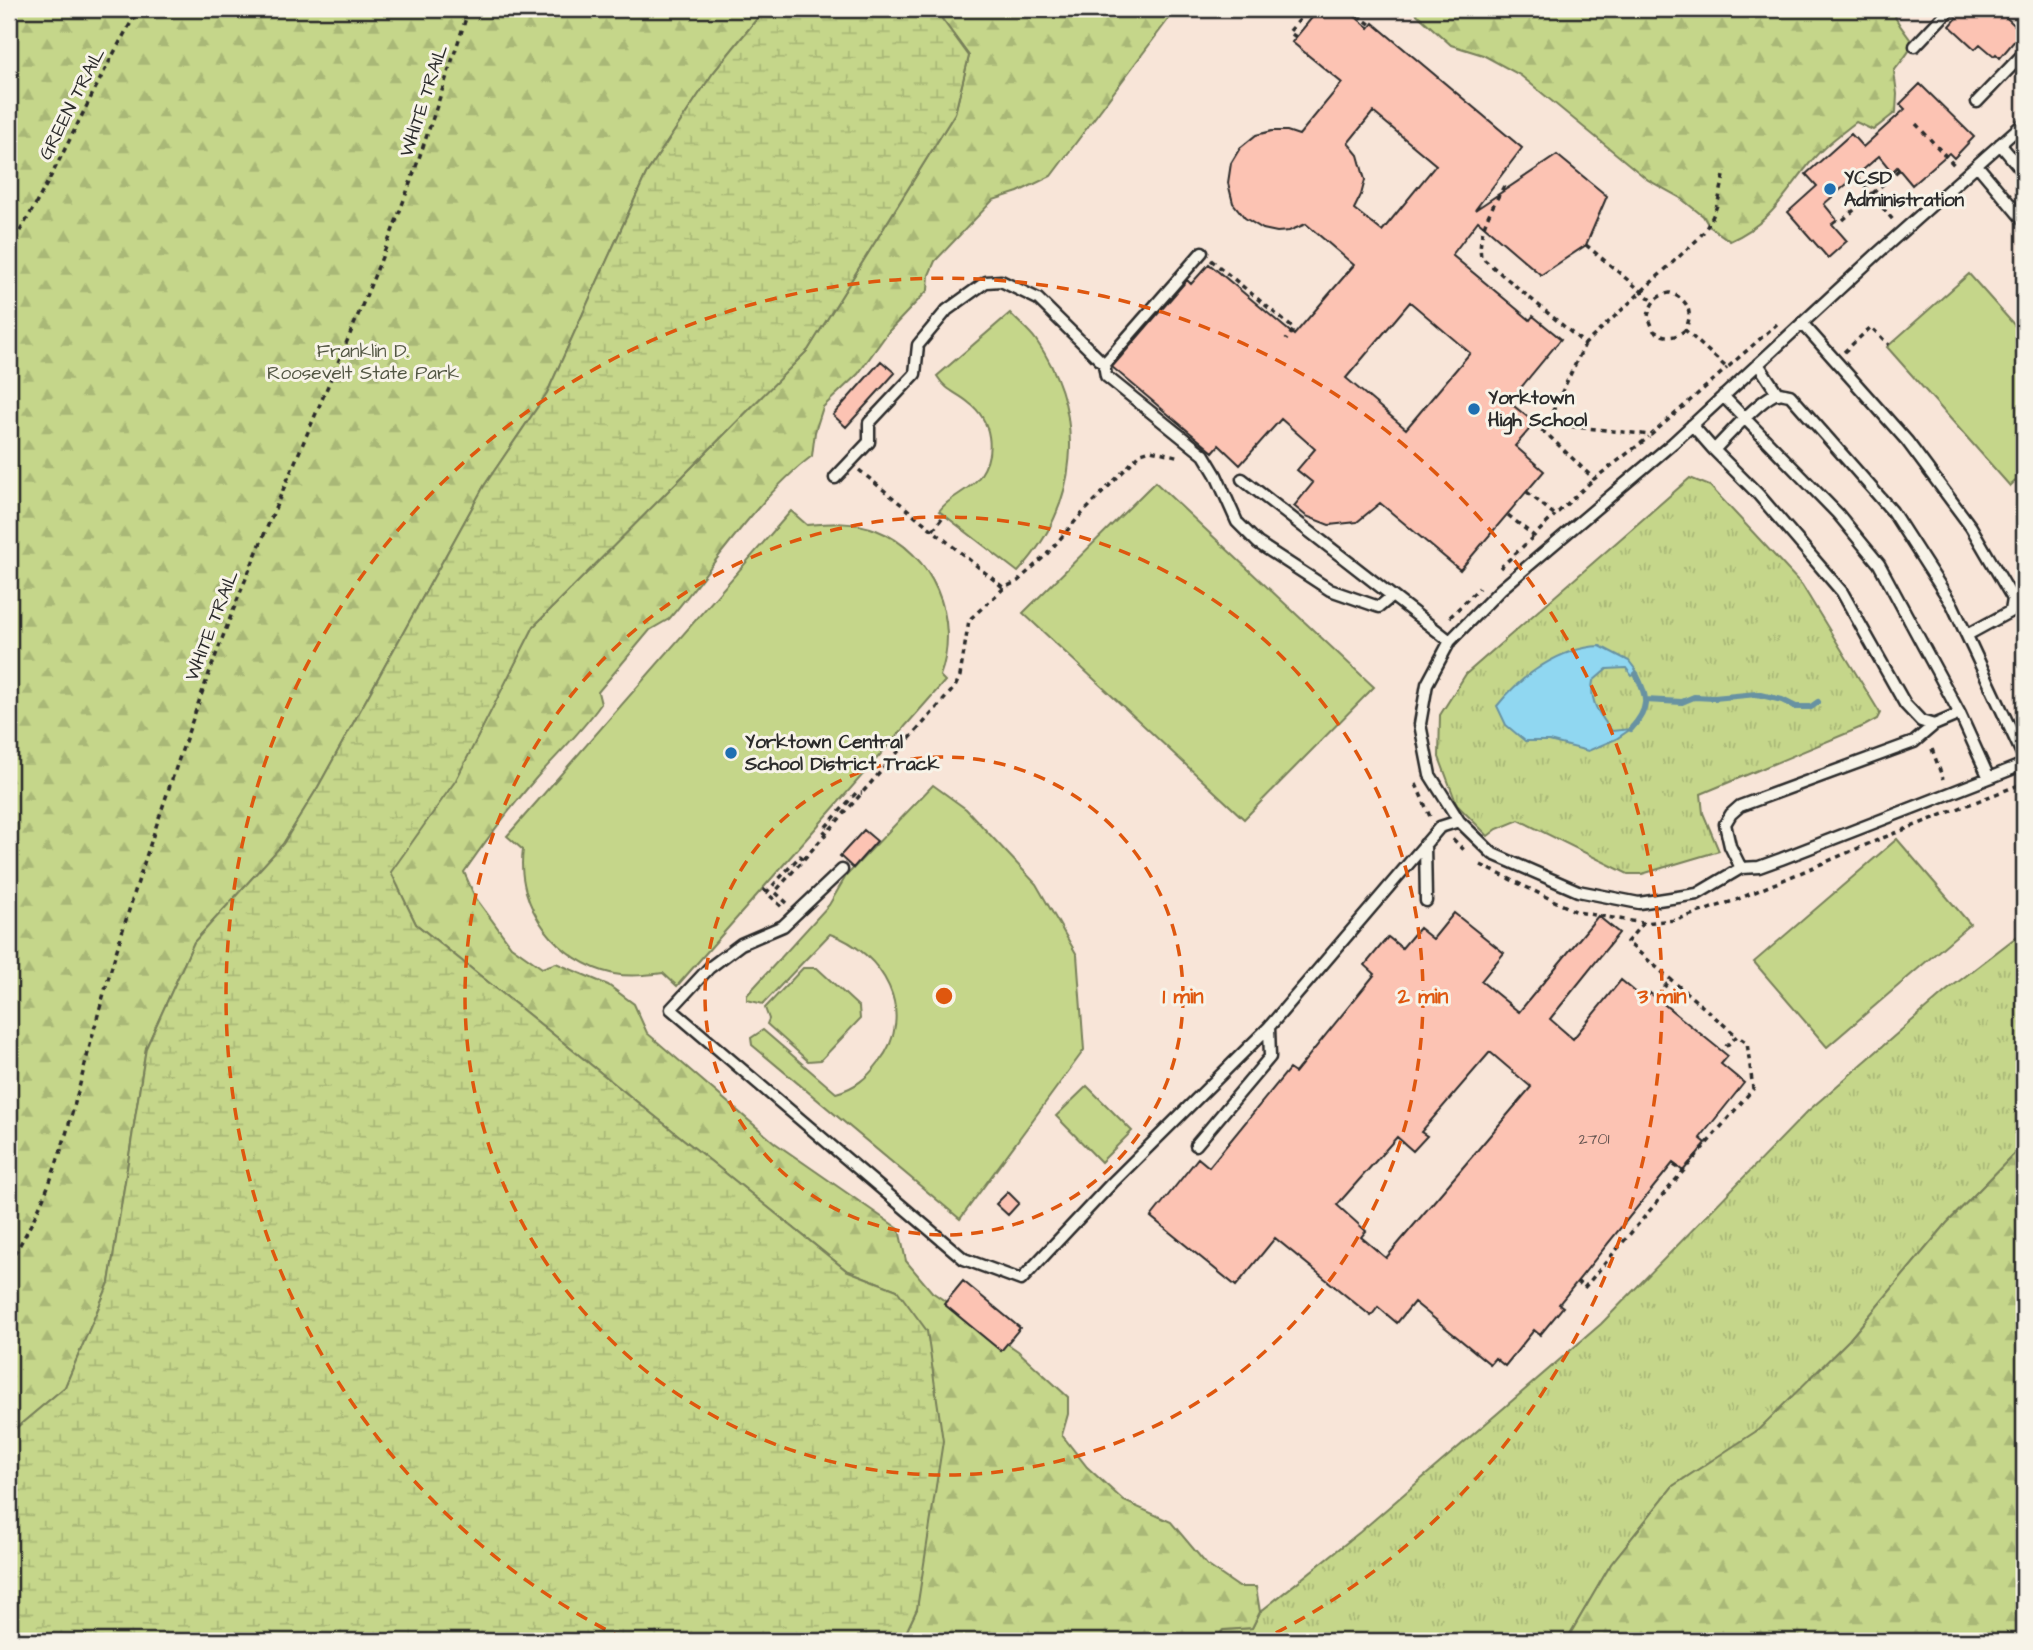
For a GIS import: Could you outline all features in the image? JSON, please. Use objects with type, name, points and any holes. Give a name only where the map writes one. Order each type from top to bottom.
[{"type":"lane","points":[[1915,46],[1950,9]]},
{"type":"lane","points":[[1977,102],[2024,52]]},
{"type":"lane","points":[[2024,124],[1673,443],[1501,590],[1450,641],[1427,684],[1420,724],[1430,775],[1459,821],[1493,854],[1578,891],[1639,903],[1697,894],[1741,868],[1759,867],[1781,859],[2024,764]]},
{"type":"lane","points":[[2000,144],[2024,173]]},
{"type":"lane","points":[[1977,165],[2024,221]]},
{"type":"lane","points":[[1104,364],[1202,252]]},
{"type":"lane","points":[[835,478],[869,442],[869,424],[915,374],[919,345],[947,310],[986,282],[1001,281],[1038,299],[1104,364],[1106,376],[1204,455],[1237,522],[1258,543],[1330,590],[1380,607],[1391,597]]},
{"type":"lane","points":[[1802,323],[1907,441],[1970,527],[2012,599],[2011,611],[1967,635]]},
{"type":"lane","points":[[1758,364],[1778,394]]},
{"type":"lane","points":[[1714,450],[1769,397],[1778,394],[1790,395],[1892,511],[1953,606],[2024,758]]},
{"type":"lane","points":[[1723,396],[1743,420],[1838,514],[1879,564],[1960,714],[1989,778]]},
{"type":"lane","points":[[1692,425],[1783,522],[1842,592],[1905,704],[1922,721],[1934,724]]},
{"type":"lane","points":[[1242,480],[1450,641]]},
{"type":"lane","points":[[1741,868],[1730,846],[1725,824],[1740,806],[1914,742],[1934,724],[1960,714]]},
{"type":"lane","points":[[842,870],[783,926],[741,944],[709,968],[671,1009],[964,1259],[1021,1280],[1112,1183],[1269,1027],[1440,827],[1459,821]]},
{"type":"lane","points":[[1425,844],[1426,901]]},
{"type":"lane","points":[[1196,1145],[1270,1057],[1269,1027]]},
{"type":"path","name":"GREEN TRAIL","points":[[9,248],[28,218],[118,44],[139,9]]},
{"type":"path","name":"WHITE TRAIL","points":[[9,1262],[25,1237],[54,1174],[73,1116],[101,1005],[135,891],[218,650],[273,510],[389,240],[419,161],[469,9]]},
{"type":"path","points":[[1296,37],[1289,32],[1309,9]]},
{"type":"path","points":[[1350,9],[1371,25]]},
{"type":"path","points":[[1916,124],[1956,167],[1965,159]]},
{"type":"path","points":[[1843,220],[1902,167]]},
{"type":"path","points":[[1548,435],[1549,416],[1585,344],[1709,226],[1716,214],[1725,171]]},
{"type":"path","points":[[1857,177],[1894,220]]},
{"type":"path","points":[[1504,186],[1485,221],[1479,244],[1481,257],[1585,344]]},
{"type":"path","points":[[1586,245],[1653,302]]},
{"type":"path","points":[[1202,252],[1294,329],[1286,340]]},
{"type":"path","points":[[1670,293],[1683,299],[1690,314],[1685,330],[1669,337],[1654,331],[1648,316],[1657,297],[1670,293]]},
{"type":"path","points":[[1508,515],[1534,536],[1594,479],[1651,435],[1779,322]]},
{"type":"path","points":[[1835,360],[1871,327],[1889,345]]},
{"type":"path","points":[[1685,330],[1727,368]]},
{"type":"path","points":[[1549,424],[1651,435]]},
{"type":"path","points":[[1533,425],[1548,435],[1594,479]]},
{"type":"path","points":[[804,859],[800,856],[765,891],[788,912],[792,907],[775,892],[827,834],[955,687],[960,676],[969,620],[1047,554],[1077,518],[1141,453],[1151,450],[1198,461],[1204,455]]},
{"type":"path","points":[[850,463],[1004,588]]},
{"type":"path","points":[[1527,492],[1555,516]]},
{"type":"path","points":[[933,530],[946,514]]},
{"type":"path","points":[[1931,749],[1943,779]]},
{"type":"path","points":[[1413,775],[1431,819],[1467,852]]},
{"type":"path","points":[[851,789],[862,793]]},
{"type":"path","points":[[827,834],[823,830],[856,793]]},
{"type":"path","points":[[1429,825],[1431,819]]},
{"type":"path","points":[[1476,860],[1485,869]]},
{"type":"path","points":[[1577,1281],[1584,1287],[1753,1089],[1747,1043],[1627,942],[1643,923]]},
{"type":"path","points":[[1658,995],[1671,979]]},
{"type":"path","points":[[1723,1050],[1737,1036]]},
{"type":"path","points":[[1674,1166],[1683,1171]]},
{"type":"green space","name":"Franklin D. Roosevelt State Park","points":[[9,9],[765,9],[713,73],[646,174],[547,393],[484,486],[318,787],[283,844],[194,942],[146,1048],[109,1283],[65,1387],[9,1434]]},
{"type":"green space","points":[[765,9],[930,9],[939,15],[969,56],[955,113],[808,350],[534,626],[456,780],[391,872],[416,924],[846,1270],[897,1290],[927,1331],[943,1441],[917,1609],[902,1641],[9,1641],[9,1434],[65,1387],[109,1283],[146,1048],[194,942],[283,844],[318,787],[484,486],[547,393],[646,174],[713,73]]},
{"type":"green space","points":[[930,9],[1176,9],[1051,176],[1018,192],[993,200],[935,261],[929,275],[928,290],[889,331],[858,374],[823,407],[815,432],[812,456],[773,491],[669,619],[650,630],[598,692],[601,704],[594,714],[518,800],[464,872],[475,897],[511,946],[542,968],[556,963],[608,985],[634,1004],[647,1033],[775,1143],[899,1229],[906,1261],[932,1292],[1018,1351],[1068,1397],[1068,1414],[1062,1435],[1087,1467],[1124,1501],[1171,1522],[1207,1565],[1239,1587],[1256,1587],[1260,1612],[1252,1628],[1223,1630],[1216,1641],[902,1641],[917,1609],[897,1290],[846,1270],[416,924],[390,872],[456,779],[534,626],[808,350],[955,113],[969,56],[939,15]]},
{"type":"green space","points":[[1411,9],[1900,9],[1895,17],[1912,43],[1894,71],[1896,112],[1873,130],[1856,122],[1814,158],[1768,215],[1730,241],[1709,226],[1703,216],[1679,197],[1648,180],[1520,75],[1483,55],[1451,45]]},
{"type":"green space","points":[[1969,274],[2024,336],[2024,473],[2010,486],[1887,347]]},
{"type":"green space","points":[[1010,313],[1033,336],[1053,369],[1064,399],[1069,429],[1069,459],[1064,489],[1054,518],[1038,546],[1018,572],[939,511],[980,476],[990,447],[983,418],[964,399],[948,389],[937,376]]},
{"type":"green space","points":[[1690,478],[1710,486],[1802,585],[1880,713],[1877,719],[1701,794],[1703,813],[1719,851],[1642,874],[1628,874],[1519,820],[1488,836],[1457,805],[1439,757],[1440,715],[1466,674]]},
{"type":"green space","points":[[1155,482],[1374,687],[1244,819],[1023,613]]},
{"type":"green space","name":"Yorktown Central School District Track","points":[[791,511],[807,525],[833,523],[868,527],[896,540],[913,554],[927,571],[944,611],[946,655],[940,676],[945,681],[677,986],[663,973],[626,975],[594,968],[558,945],[544,929],[526,892],[522,871],[523,850],[507,836]]},
{"type":"green space","points":[[933,785],[966,809],[1036,884],[1077,955],[1084,1050],[960,1219],[752,1045],[751,1038],[763,1030],[836,1093],[860,1082],[879,1062],[890,1043],[895,1024],[895,1005],[889,986],[866,955],[830,934],[763,1004],[747,1000],[747,995],[829,905],[846,876]]},
{"type":"green space","points":[[1897,839],[1970,924],[1827,1047],[1754,962]]},
{"type":"green space","points":[[2024,931],[2024,1144],[1947,1223],[1849,1340],[1758,1431],[1673,1486],[1611,1564],[1566,1641],[1216,1641],[1223,1630],[1252,1628],[1260,1612],[1360,1532],[1601,1324],[1808,1111],[1945,992]]},
{"type":"green space","points":[[803,968],[817,968],[859,1007],[860,1019],[821,1060],[808,1061],[767,1024],[769,1019],[765,1008]]},
{"type":"green space","points":[[1087,1086],[1132,1131],[1101,1162],[1056,1116]]},
{"type":"green space","points":[[2024,1144],[2024,1641],[1566,1641],[1611,1564],[1673,1486],[1758,1430],[1849,1340],[1947,1223]]},
{"type":"water","points":[[1600,646],[1629,661],[1638,673],[1632,676],[1626,668],[1607,669],[1593,681],[1592,689],[1594,702],[1612,731],[1631,729],[1588,751],[1549,741],[1525,741],[1506,725],[1497,706],[1518,684],[1542,665],[1556,658],[1570,652]]},
{"type":"building","name":"Yorktown High School","points":[[1319,9],[1346,9],[1369,28],[1373,23],[1522,148],[1475,210],[1557,155],[1607,196],[1586,245],[1541,275],[1478,221],[1452,255],[1530,320],[1533,316],[1561,339],[1509,402],[1535,423],[1515,446],[1544,471],[1460,570],[1380,503],[1357,522],[1329,525],[1306,516],[1294,506],[1313,483],[1297,470],[1315,449],[1281,419],[1240,465],[1219,445],[1213,452],[1112,367],[1187,280],[1191,284],[1209,264],[1294,335],[1354,265],[1306,224],[1289,231],[1263,229],[1245,218],[1233,203],[1228,183],[1231,163],[1240,148],[1256,135],[1272,131],[1287,131],[1299,135],[1342,83],[1292,42]],"holes":[[[1373,112],[1436,165],[1382,231],[1354,209],[1365,180],[1358,155],[1348,143]],[[1410,302],[1470,353],[1406,429],[1346,378]]]},
{"type":"building","points":[[1957,9],[1997,9],[2022,32],[2000,58],[1996,54],[1994,56],[1980,44],[1975,49],[1950,26],[1957,18],[1954,15]]},
{"type":"building","name":"YCSD Administration","points":[[1920,84],[1974,137],[1954,158],[1949,153],[1912,185],[1897,167],[1892,172],[1879,156],[1824,204],[1837,220],[1832,224],[1847,241],[1828,258],[1788,212],[1817,186],[1806,174],[1851,134],[1863,147],[1905,109],[1900,104]]},
{"type":"building","points":[[881,361],[895,373],[846,427],[833,415]]},
{"type":"building","points":[[864,830],[877,841],[853,868],[840,856]]},
{"type":"building","points":[[1454,913],[1504,953],[1481,981],[1519,1012],[1598,916],[1619,933],[1550,1019],[1573,1039],[1621,980],[1645,1000],[1650,993],[1728,1056],[1721,1064],[1744,1083],[1700,1138],[1706,1143],[1683,1171],[1673,1163],[1559,1304],[1563,1307],[1540,1335],[1534,1330],[1505,1366],[1495,1358],[1490,1364],[1414,1302],[1397,1323],[1378,1307],[1371,1316],[1275,1238],[1236,1286],[1151,1217],[1198,1158],[1209,1167],[1289,1069],[1295,1073],[1375,974],[1365,965],[1388,937],[1402,948],[1419,928],[1433,939]],"holes":[[[1490,1052],[1531,1087],[1386,1258],[1361,1237],[1366,1231],[1337,1205],[1397,1137],[1413,1151],[1427,1136],[1421,1132]]]},
{"type":"building","points":[[1008,1192],[1019,1203],[1008,1215],[996,1204]]},
{"type":"building","points":[[963,1281],[1020,1328],[1001,1351],[944,1304]]},
{"type":"waterway","points":[[1631,729],[1641,715],[1645,702],[1636,674]]},
{"type":"waterway","points":[[1645,700],[1682,702],[1694,697],[1757,694],[1782,700],[1796,707],[1811,707],[1818,702]]},
{"type":"place","name":"YCSD Administration","points":[[1830,189]]},
{"type":"place","name":"Yorktown High School","points":[[1474,409]]},
{"type":"place","name":"Yorktown Central School District Track","points":[[731,753]]}]
